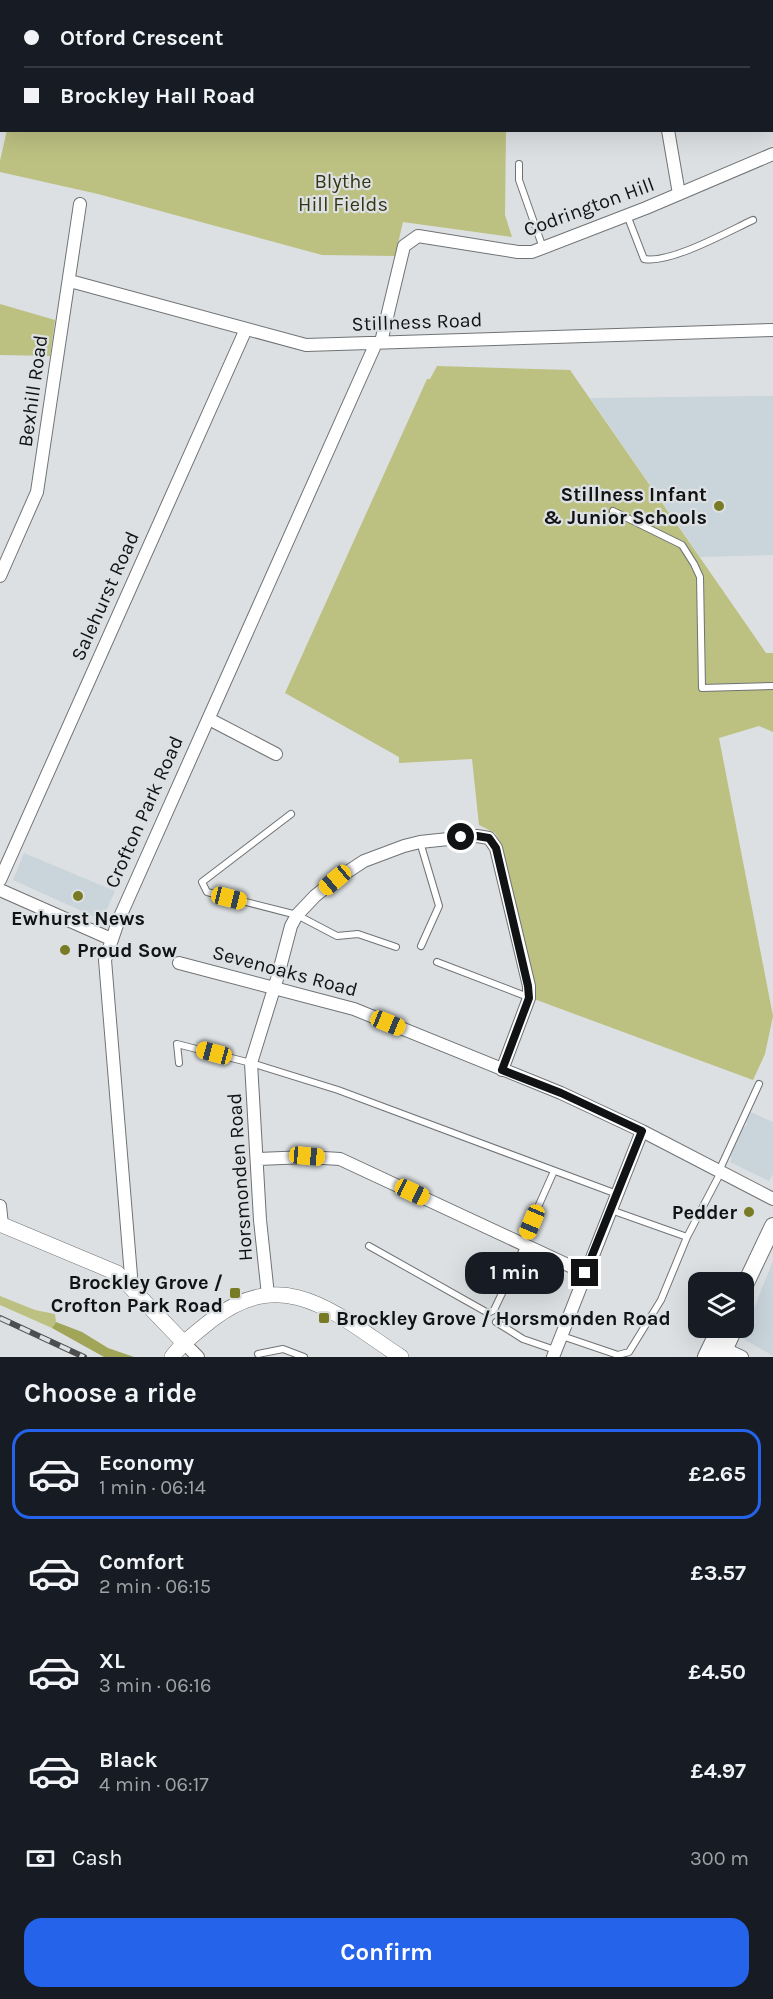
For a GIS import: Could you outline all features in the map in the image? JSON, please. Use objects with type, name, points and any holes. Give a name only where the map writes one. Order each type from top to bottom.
[{"type":"main road","points":[[751,1272],[773,1226]]},
{"type":"main road","points":[[706,1357],[715,1338]]},
{"type":"main road","points":[[723,1353],[730,1338]]},
{"type":"street","points":[[668,132],[680,194]]},
{"type":"street","name":"Codrington Hill","points":[[379,343],[404,246],[418,236],[518,252],[532,252],[627,216],[773,154]]},
{"type":"street","name":"Bexhill Road","points":[[0,576],[38,492],[80,204]]},
{"type":"street","name":"Stillness Road","points":[[70,281],[306,345],[773,330]]},
{"type":"street","name":"Salehurst Road","points":[[0,880],[246,328]]},
{"type":"street","name":"Crofton Park Road","points":[[127,1283],[131,1276],[105,960],[111,939],[379,343]]},
{"type":"street","points":[[209,719],[276,754]]},
{"type":"street","points":[[297,915],[315,896],[364,861],[420,842],[477,836],[489,838],[496,848],[529,998],[502,1070]]},
{"type":"street","points":[[0,890],[111,939]]},
{"type":"street","name":"Horsmonden Road","points":[[268,1295],[260,1220],[251,1063],[291,926],[297,915]]},
{"type":"street","name":"Sevenoaks Road","points":[[179,963],[354,1009],[561,1093],[642,1131],[773,1199]]},
{"type":"street","points":[[555,1353],[642,1131]]},
{"type":"street","points":[[258,1159],[307,1156],[340,1159],[585,1273]]},
{"type":"street","points":[[0,1206],[1,1225],[117,1273],[198,1357]]},
{"type":"street","points":[[172,1357],[184,1343],[223,1312],[244,1300],[268,1295],[286,1295],[308,1299],[331,1311],[401,1357]]},
{"type":"street","points":[[723,1353],[742,1357]]},
{"type":"lane","points":[[519,164],[519,180],[543,249]]},
{"type":"lane","points":[[627,216],[644,259],[655,261],[753,220]]},
{"type":"lane","points":[[613,512],[682,545],[694,564],[700,577],[702,688],[773,686]]},
{"type":"lane","points":[[291,814],[202,882],[207,892],[297,915],[337,936],[358,934],[396,947]]},
{"type":"lane","points":[[420,842],[439,906],[421,946]]},
{"type":"lane","points":[[437,962],[529,998]]},
{"type":"lane","points":[[179,1063],[177,1044],[251,1063],[338,1090],[618,1194]]},
{"type":"lane","points":[[562,1336],[618,1355],[629,1352],[661,1300],[687,1237],[720,1172],[759,1084]]},
{"type":"lane","points":[[369,1246],[488,1313],[494,1310],[554,1171]]},
{"type":"lane","points":[[612,1210],[687,1237]]},
{"type":"lane","points":[[496,1322],[523,1339],[555,1353]]},
{"type":"lane","points":[[258,1354],[283,1349],[304,1357]]},
{"type":"shaded area","name":"Stillness Infant & Junior Schools","points":[[773,396],[773,555],[700,557],[590,398]]},
{"type":"shaded area","points":[[24,853],[115,891],[102,920],[13,880]]},
{"type":"shaded area","points":[[750,1112],[773,1122],[773,1174],[769,1181],[730,1162],[732,1158],[729,1155],[742,1128],[747,1125],[746,1120]]},
{"type":"shaded area","points":[[773,1261],[773,1356],[742,1338],[754,1338],[754,1308]]},
{"type":"green space","name":"Blythe Hill Fields","points":[[7,132],[506,132],[505,215],[512,237],[403,222],[395,256],[322,255],[98,194],[0,172]]},
{"type":"green space","points":[[0,304],[55,320],[50,356],[0,355]]},
{"type":"green space","points":[[437,366],[570,370],[766,653],[773,653],[773,732],[759,726],[719,738],[773,1016],[765,1054],[753,1080],[534,999],[534,982],[502,845],[495,833],[479,825],[472,759],[399,763],[399,757],[285,693],[427,379],[430,379]]},
{"type":"green space","points":[[0,1296],[35,1310],[55,1314],[56,1322],[52,1328],[0,1305]]},
{"type":"green space","points":[[56,1322],[82,1332],[108,1348],[134,1357],[104,1357],[52,1328]]},
{"type":"railway","points":[[0,1318],[84,1357]]},
{"type":"place","name":"Stillness Infant & Junior Schools","points":[[719,506]]},
{"type":"place","name":"Ewhurst News","points":[[78,896]]},
{"type":"place","name":"Proud Sow","points":[[65,950]]},
{"type":"place","name":"Pedder","points":[[749,1212]]},
{"type":"place","name":"Brockley Grove / Crofton Park Road","points":[[235,1293]]},
{"type":"place","name":"Brockley Grove / Horsmonden Road","points":[[324,1318]]},
{"type":"route","points":[[461,837],[489,838],[496,848],[528,986],[529,998],[502,1070],[561,1093],[642,1131],[585,1273]]}]
